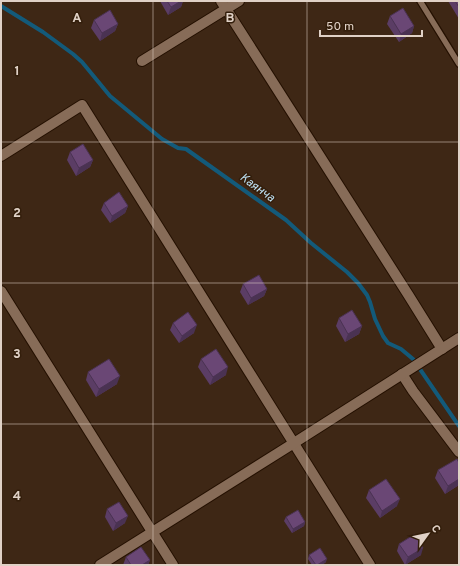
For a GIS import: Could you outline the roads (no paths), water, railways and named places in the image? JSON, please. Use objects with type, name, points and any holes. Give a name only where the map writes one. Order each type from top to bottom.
[{"type":"street","points":[[142,61],[223,5],[239,1]]},
{"type":"street","points":[[223,5],[410,296],[442,349]]},
{"type":"street","points":[[1,156],[82,105],[370,565]]},
{"type":"street","points":[[1,291],[173,565]]},
{"type":"street","points":[[100,565],[459,338]]},
{"type":"street","points":[[402,374],[459,452]]},
{"type":"lane","points":[[420,1],[459,64]]},
{"type":"waterway","name":"Каянча","points":[[1,6],[43,32],[73,54],[82,62],[110,96],[162,139],[178,148],[186,149],[286,220],[311,243],[347,272],[367,295],[375,319],[388,343],[401,349],[413,359],[459,426]]}]
